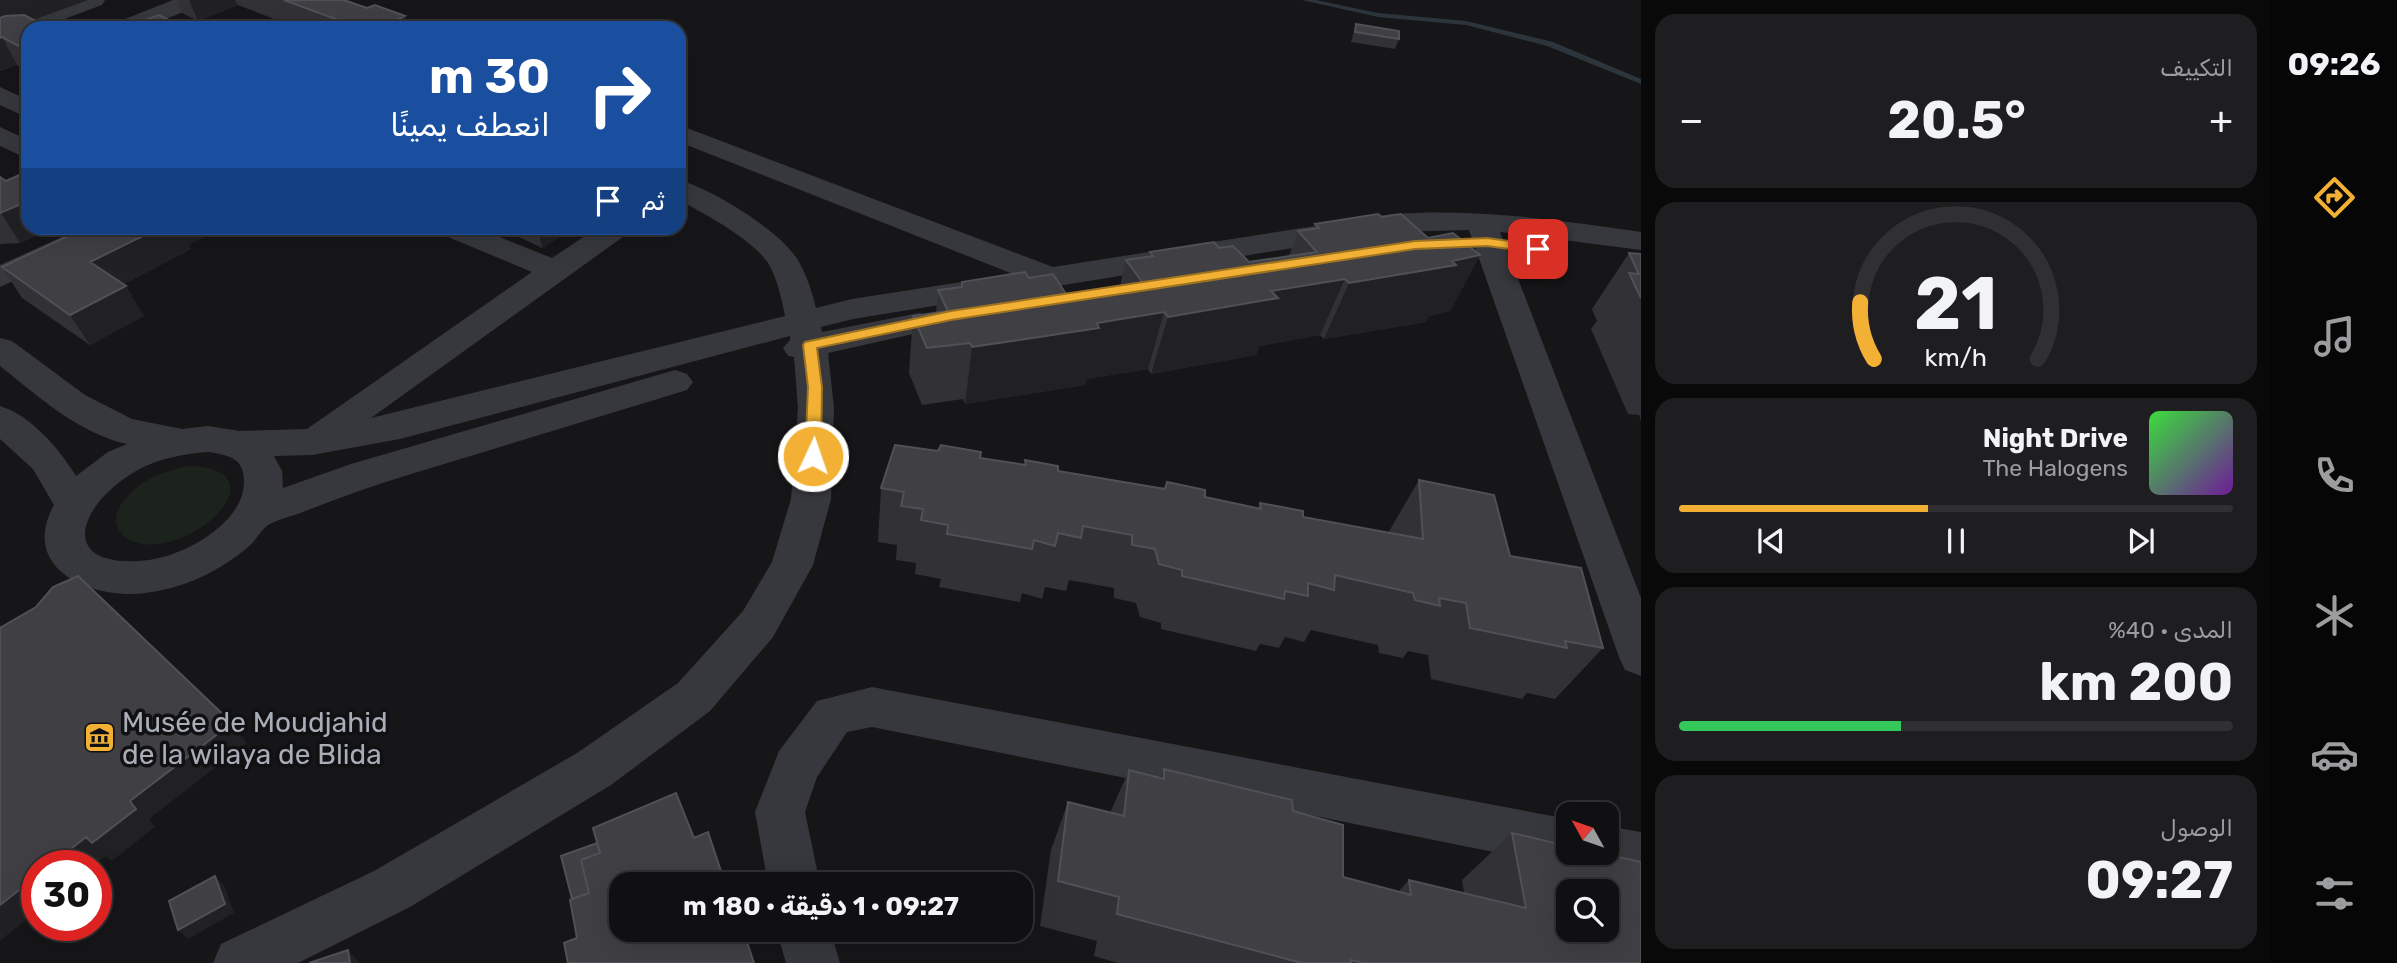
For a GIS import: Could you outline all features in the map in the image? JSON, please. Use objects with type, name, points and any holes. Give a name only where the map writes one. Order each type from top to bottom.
[{"type":"street","points":[[38,21],[94,0]]},
{"type":"street","points":[[141,21],[194,0]]},
{"type":"street","points":[[0,35],[21,27]]},
{"type":"street","points":[[0,95],[21,106]]},
{"type":"street","points":[[0,135],[21,147]]},
{"type":"street","points":[[686,136],[1050,277]]},
{"type":"street","points":[[686,176],[720,148]]},
{"type":"street","points":[[240,963],[392,889],[594,769],[694,698],[758,624],[792,565],[811,499],[816,408],[814,368],[796,292],[784,262],[724,212],[686,193]]},
{"type":"street","points":[[1641,241],[1484,231],[1415,245],[1058,299],[806,333],[400,426],[312,442],[240,444],[208,439],[181,441],[150,449],[119,463],[93,482],[73,504],[64,524],[63,543],[71,560],[71,583],[174,571],[205,557],[232,539],[256,514],[351,478],[623,396],[806,333],[852,309],[1437,218],[1484,231],[1641,262]]},
{"type":"street","points":[[1484,231],[1542,382],[1641,657]]},
{"type":"street","points":[[0,277],[90,235]]},
{"type":"street","points":[[469,235],[555,271]]},
{"type":"street","points":[[312,442],[606,235]]},
{"type":"street","points":[[0,349],[72,404],[123,430],[181,441]]},
{"type":"street","points":[[0,419],[46,459],[73,504]]},
{"type":"street","points":[[240,444],[261,464],[266,480],[256,514]]},
{"type":"street","points":[[792,872],[780,812],[796,767],[833,715],[872,707],[1556,841]]},
{"type":"street","points":[[1619,853],[1641,857]]},
{"type":"street","points":[[807,942],[813,963]]},
{"type":"shaded area","points":[[188,466],[213,470],[227,478],[230,490],[226,504],[214,517],[198,530],[179,539],[158,544],[136,542],[121,533],[116,517],[120,507],[133,491],[155,477]]},
{"type":"building","points":[[284,0],[344,0],[367,8],[375,5],[405,16],[395,21],[341,21]]},
{"type":"building","points":[[24,15],[36,21],[21,21],[21,47],[0,38],[0,18]]},
{"type":"building","points":[[159,15],[170,21],[143,21]]},
{"type":"building","points":[[1356,24],[1399,31],[1399,39],[1355,32]]},
{"type":"building","points":[[21,174],[21,204],[0,213],[0,177],[6,181]]},
{"type":"building","points":[[1378,214],[1382,217],[1401,214],[1428,238],[1453,233],[1480,255],[1452,261],[1456,265],[1349,283],[1345,279],[1271,291],[1278,298],[1168,317],[1164,312],[1097,323],[1099,328],[972,347],[970,343],[927,348],[913,316],[948,311],[938,290],[962,287],[962,282],[1025,272],[1029,278],[1053,274],[1066,294],[1143,283],[1126,260],[1153,256],[1150,252],[1214,242],[1219,248],[1233,246],[1249,262],[1317,252],[1298,231],[1319,228],[1315,224]]},
{"type":"building","points":[[70,235],[145,235],[90,262],[126,286],[70,315],[2,267]]},
{"type":"building","points":[[1629,253],[1641,254],[1641,298],[1629,273],[1639,274]]},
{"type":"building","points":[[895,445],[938,451],[941,445],[981,452],[980,458],[1026,465],[1025,460],[1058,466],[1058,471],[1165,489],[1167,482],[1205,490],[1205,497],[1261,509],[1260,503],[1303,511],[1303,517],[1423,539],[1419,480],[1494,495],[1510,556],[1581,568],[1603,648],[1565,641],[1567,648],[1470,628],[1466,603],[1439,598],[1440,606],[1415,600],[1413,593],[1335,575],[1334,590],[1308,583],[1308,596],[1285,591],[1284,599],[1182,576],[1182,570],[1159,564],[1155,549],[1132,545],[1132,535],[1083,526],[1081,538],[1058,533],[1055,546],[1034,540],[1032,549],[947,534],[948,525],[921,520],[923,509],[901,506],[904,492],[881,488]]},
{"type":"building","points":[[78,576],[232,723],[130,801],[136,809],[92,843],[86,837],[69,850],[21,850],[21,889],[0,905],[0,628],[36,607],[53,587]]},
{"type":"building","points":[[1164,769],[1292,800],[1293,811],[1343,825],[1343,877],[1411,895],[1409,880],[1526,908],[1512,833],[1556,843],[1556,865],[1619,865],[1619,857],[1641,862],[1641,963],[1363,963],[1351,960],[1351,963],[1302,963],[1117,914],[1119,897],[1058,881],[1068,802],[1124,816],[1129,770],[1164,779]]},
{"type":"building","points":[[676,793],[694,838],[708,832],[721,872],[609,872],[609,942],[747,942],[754,963],[568,963],[564,943],[577,938],[570,900],[589,893],[581,860],[600,853],[593,828]]},
{"type":"building","points":[[597,843],[600,853],[581,860],[589,893],[572,899],[561,856]]},
{"type":"building","points":[[215,876],[225,904],[178,930],[169,901]]},
{"type":"building","points":[[348,950],[350,963],[309,963]]},
{"type":"waterway","points":[[1306,0],[1378,15],[1466,23],[1550,44],[1641,82]]},
{"type":"place","name":"Musée de Moudjahid de la wilaya de Blida","points":[[99,738]]},
{"type":"route","points":[[813,456],[816,408],[810,345],[951,315],[1415,245],[1487,242],[1538,249]]}]
